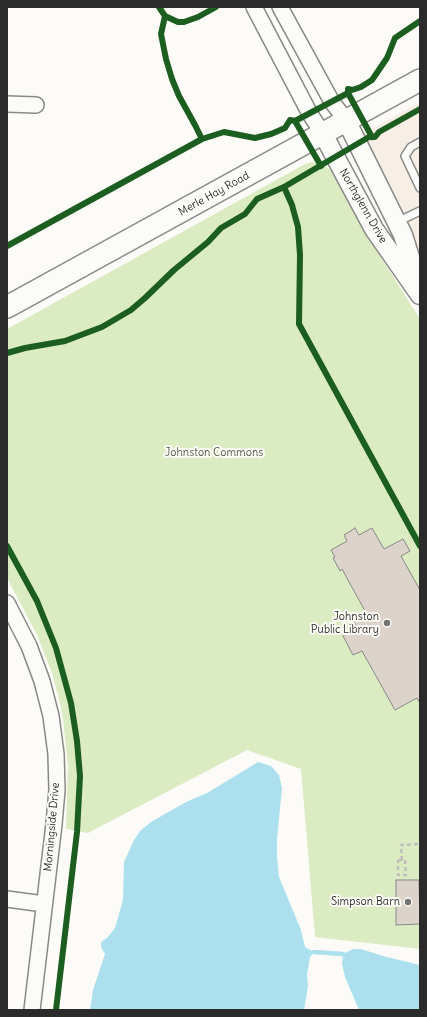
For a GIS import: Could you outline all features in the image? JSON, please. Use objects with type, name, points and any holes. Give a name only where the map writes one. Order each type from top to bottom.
[{"type":"main road","name":"Merle Hay Road","points":[[7,307],[420,80]]},
{"type":"street","name":"Northglenn Drive","points":[[254,7],[310,114],[323,134],[374,229],[420,295]]},
{"type":"street","name":"Northglenn Drive","points":[[280,7],[332,102],[346,120],[403,235],[420,290]]},
{"type":"street","points":[[7,104],[36,105]]},
{"type":"street","name":"Morningside Drive","points":[[7,604],[29,646],[42,681],[50,716],[56,754],[57,790],[54,824],[32,1010]]},
{"type":"street","points":[[7,899],[44,904]]},
{"type":"lane","points":[[420,142],[411,147],[405,156],[420,188]]},
{"type":"lane","points":[[396,222],[420,211]]},
{"type":"path","points":[[402,860],[400,845],[420,844]]},
{"type":"path","points":[[398,860],[402,860],[406,860],[406,875],[398,875],[398,860]]},
{"type":"shaded area","points":[[420,102],[420,266],[359,136]]},
{"type":"green space","name":"Johnston Commons","points":[[312,162],[322,164],[332,171],[366,234],[420,319],[420,949],[315,937],[301,769],[247,750],[88,833],[66,829],[68,766],[60,703],[52,673],[37,635],[7,578],[7,329],[305,164]]},
{"type":"water","points":[[258,762],[271,766],[279,775],[282,788],[277,839],[279,877],[301,930],[305,947],[314,952],[310,957],[307,975],[308,986],[304,1010],[90,1010],[93,990],[105,954],[101,947],[101,942],[107,938],[115,928],[123,900],[124,862],[134,840],[140,831],[151,822],[186,802],[207,793]]},
{"type":"water","points":[[353,949],[361,949],[420,965],[420,1010],[359,1010],[345,977],[342,964],[343,954]]},
{"type":"building","name":"Johnston Public Library","points":[[355,528],[359,535],[372,528],[384,549],[403,539],[410,551],[401,556],[420,590],[420,703],[417,698],[395,710],[362,651],[353,655],[343,636],[357,628],[352,618],[365,611],[342,569],[340,571],[333,558],[335,557],[331,550],[347,541],[344,535]]},
{"type":"building","name":"Simpson Barn","points":[[396,880],[419,880],[420,924],[396,925]]},
{"type":"waterway","points":[[314,952],[343,954]]},
{"type":"cycle path","points":[[159,7],[165,16],[178,22],[184,22],[198,17],[216,7]]},
{"type":"cycle path","points":[[165,16],[161,34],[172,79],[179,96],[202,139]]},
{"type":"cycle path","points":[[7,246],[202,139],[224,132],[255,138],[271,134],[285,128],[290,120],[295,121],[348,93],[348,89],[352,90],[361,87],[372,80],[387,58],[395,38],[420,21]]},
{"type":"cycle path","points":[[348,93],[372,137]]},
{"type":"cycle path","points":[[7,353],[25,348],[65,341],[102,327],[131,310],[174,270],[208,242],[221,228],[245,214],[257,199],[284,187],[369,137],[375,137],[379,132],[420,109]]},
{"type":"cycle path","points":[[295,121],[321,166]]},
{"type":"cycle path","points":[[284,187],[292,205],[298,227],[300,255],[299,324],[420,546]]},
{"type":"cycle path","points":[[7,546],[37,601],[56,648],[71,703],[77,741],[80,776],[77,832],[56,1010]]},
{"type":"place","name":"Johnston Public Library","points":[[387,623]]},
{"type":"place","name":"Simpson Barn","points":[[408,902]]}]
